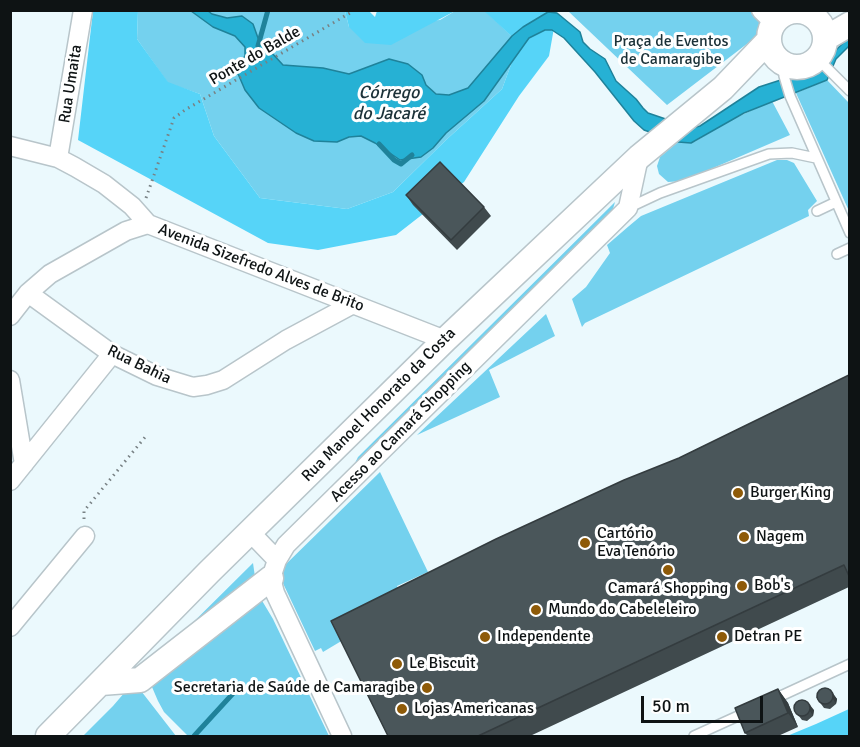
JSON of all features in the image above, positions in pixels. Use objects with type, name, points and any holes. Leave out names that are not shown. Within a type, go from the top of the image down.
[{"type":"street","name":"Rua Umaita","points":[[58,158],[83,10]]},
{"type":"street","name":"Rua Manoel Honorato da Costa","points":[[48,736],[445,340],[648,150],[775,45],[788,12],[824,32]]},
{"type":"street","points":[[775,45],[792,67],[801,67],[824,32]]},
{"type":"street","name":"Avenida Sizefredo Alves de Brito","points":[[10,146],[58,158],[104,184],[132,206],[144,220],[445,340]]},
{"type":"street","points":[[628,208],[648,150]]},
{"type":"street","name":"Acesso ao Camará Shopping","points":[[274,569],[286,545],[628,208]]},
{"type":"street","points":[[10,316],[28,293],[50,274],[144,220]]},
{"type":"street","name":"Rua Bahia","points":[[28,293],[112,354],[178,384],[193,387],[223,380],[286,340],[353,304]]},
{"type":"street","points":[[10,481],[112,354]]},
{"type":"street","points":[[10,380],[24,464]]},
{"type":"street","points":[[250,532],[274,569],[275,593],[342,736]]},
{"type":"street","points":[[10,627],[85,536]]},
{"type":"street","points":[[101,683],[140,680],[274,569]]},
{"type":"lane","points":[[824,32],[834,77],[849,91]]},
{"type":"lane","points":[[775,45],[790,96],[849,233]]},
{"type":"lane","points":[[628,208],[660,193],[769,154],[792,153],[816,158]]},
{"type":"lane","points":[[817,211],[836,202]]},
{"type":"lane","points":[[837,254],[849,248]]},
{"type":"lane","points":[[766,703],[849,664]]},
{"type":"lane","points":[[694,736],[756,707]]},
{"type":"path","name":"Ponte do Balde","points":[[144,220],[174,118],[356,10]]},
{"type":"path","points":[[85,536],[84,511],[146,436]]},
{"type":"green space","points":[[484,10],[519,43],[502,89],[393,192],[347,209],[260,198],[214,136],[200,94],[168,83],[137,39],[138,11],[345,11],[349,27],[440,20],[455,11]]},
{"type":"green space","name":"Praça de Eventos de Camaragibe","points":[[758,10],[767,19],[756,37],[667,105],[568,11]]},
{"type":"green space","points":[[827,80],[849,103],[849,211],[796,93]]},
{"type":"green space","points":[[772,101],[790,135],[683,181],[668,182],[659,174],[657,166],[660,157],[678,142],[696,141],[729,121]]},
{"type":"green space","points":[[777,160],[794,163],[817,201],[808,210],[809,216],[585,323],[582,327],[572,299],[586,287],[610,253],[607,245],[629,226],[641,216]]},
{"type":"green space","points":[[615,202],[613,209],[362,461],[355,463],[358,457]]},
{"type":"green space","points":[[546,314],[555,336],[489,370],[500,397],[417,435]]},
{"type":"green space","points":[[380,472],[428,572],[397,586],[405,603],[323,652],[321,648],[315,651],[281,579],[282,568]]},
{"type":"green space","points":[[253,563],[261,599],[273,619],[329,736],[188,736],[164,712],[158,701],[146,673],[148,667]]},
{"type":"green space","points":[[131,685],[138,687],[176,736],[83,736],[113,706]]},
{"type":"shaded area","points":[[93,11],[138,11],[137,39],[168,82],[200,94],[214,136],[260,198],[347,209],[393,192],[502,89],[519,43],[484,11],[557,11],[549,56],[519,96],[464,182],[396,235],[318,250],[268,243],[78,140]]},
{"type":"shaded area","points":[[345,11],[369,11],[375,17],[377,11],[455,11],[391,45],[365,43],[349,27]]},
{"type":"shaded area","points":[[849,709],[849,736],[787,736],[816,724]]},
{"type":"water","name":"Córrego do Jacaré","points":[[191,11],[208,11],[227,18],[242,16],[253,24],[258,38],[283,65],[323,68],[349,74],[389,59],[408,64],[422,75],[426,85],[436,94],[449,95],[468,88],[512,36],[523,27],[548,12],[557,13],[580,32],[583,42],[590,49],[605,59],[616,81],[648,113],[692,128],[700,126],[759,87],[818,68],[849,37],[849,46],[836,59],[827,80],[744,113],[691,143],[678,142],[644,130],[564,38],[552,30],[545,30],[529,38],[484,101],[446,133],[433,148],[421,157],[400,160],[361,136],[349,137],[337,142],[314,141],[296,133],[259,108],[245,90],[236,69],[245,56],[245,47],[235,36],[213,27]]},
{"type":"building","points":[[440,162],[484,207],[451,240],[406,195]]},
{"type":"building","name":"Camará Shopping","points":[[849,375],[849,576],[844,565],[478,736],[388,736],[331,621],[496,539],[624,480],[679,458]]},
{"type":"building","points":[[825,688],[831,690],[833,696],[831,702],[825,704],[819,702],[817,696],[819,690]]},
{"type":"building","points":[[778,689],[788,713],[745,733],[735,708]]},
{"type":"building","points":[[802,700],[808,702],[810,708],[808,714],[802,716],[796,714],[794,708],[796,702]]},
{"type":"waterway","name":"Córrego do Jacaré","points":[[258,46],[268,10]]},
{"type":"waterway","name":"Córrego do Jacaré","points":[[379,144],[401,164],[412,155]]},
{"type":"waterway","points":[[194,736],[238,688]]},
{"type":"place","name":"Burger King","points":[[738,493]]},
{"type":"place","name":"Nagem","points":[[744,537]]},
{"type":"place","name":"Cartório Eva Tenório","points":[[585,543]]},
{"type":"place","name":"Camará Shopping","points":[[668,570]]},
{"type":"place","name":"Bob's","points":[[742,586]]},
{"type":"place","name":"Mundo do Cabeleleiro","points":[[536,610]]},
{"type":"place","name":"Independente","points":[[485,637]]},
{"type":"place","name":"Detran PE","points":[[722,637]]},
{"type":"place","name":"Le Biscuit","points":[[397,664]]},
{"type":"place","name":"Secretaria de Saúde de Camaragibe","points":[[427,688]]},
{"type":"place","name":"Lojas Americanas","points":[[402,709]]}]
